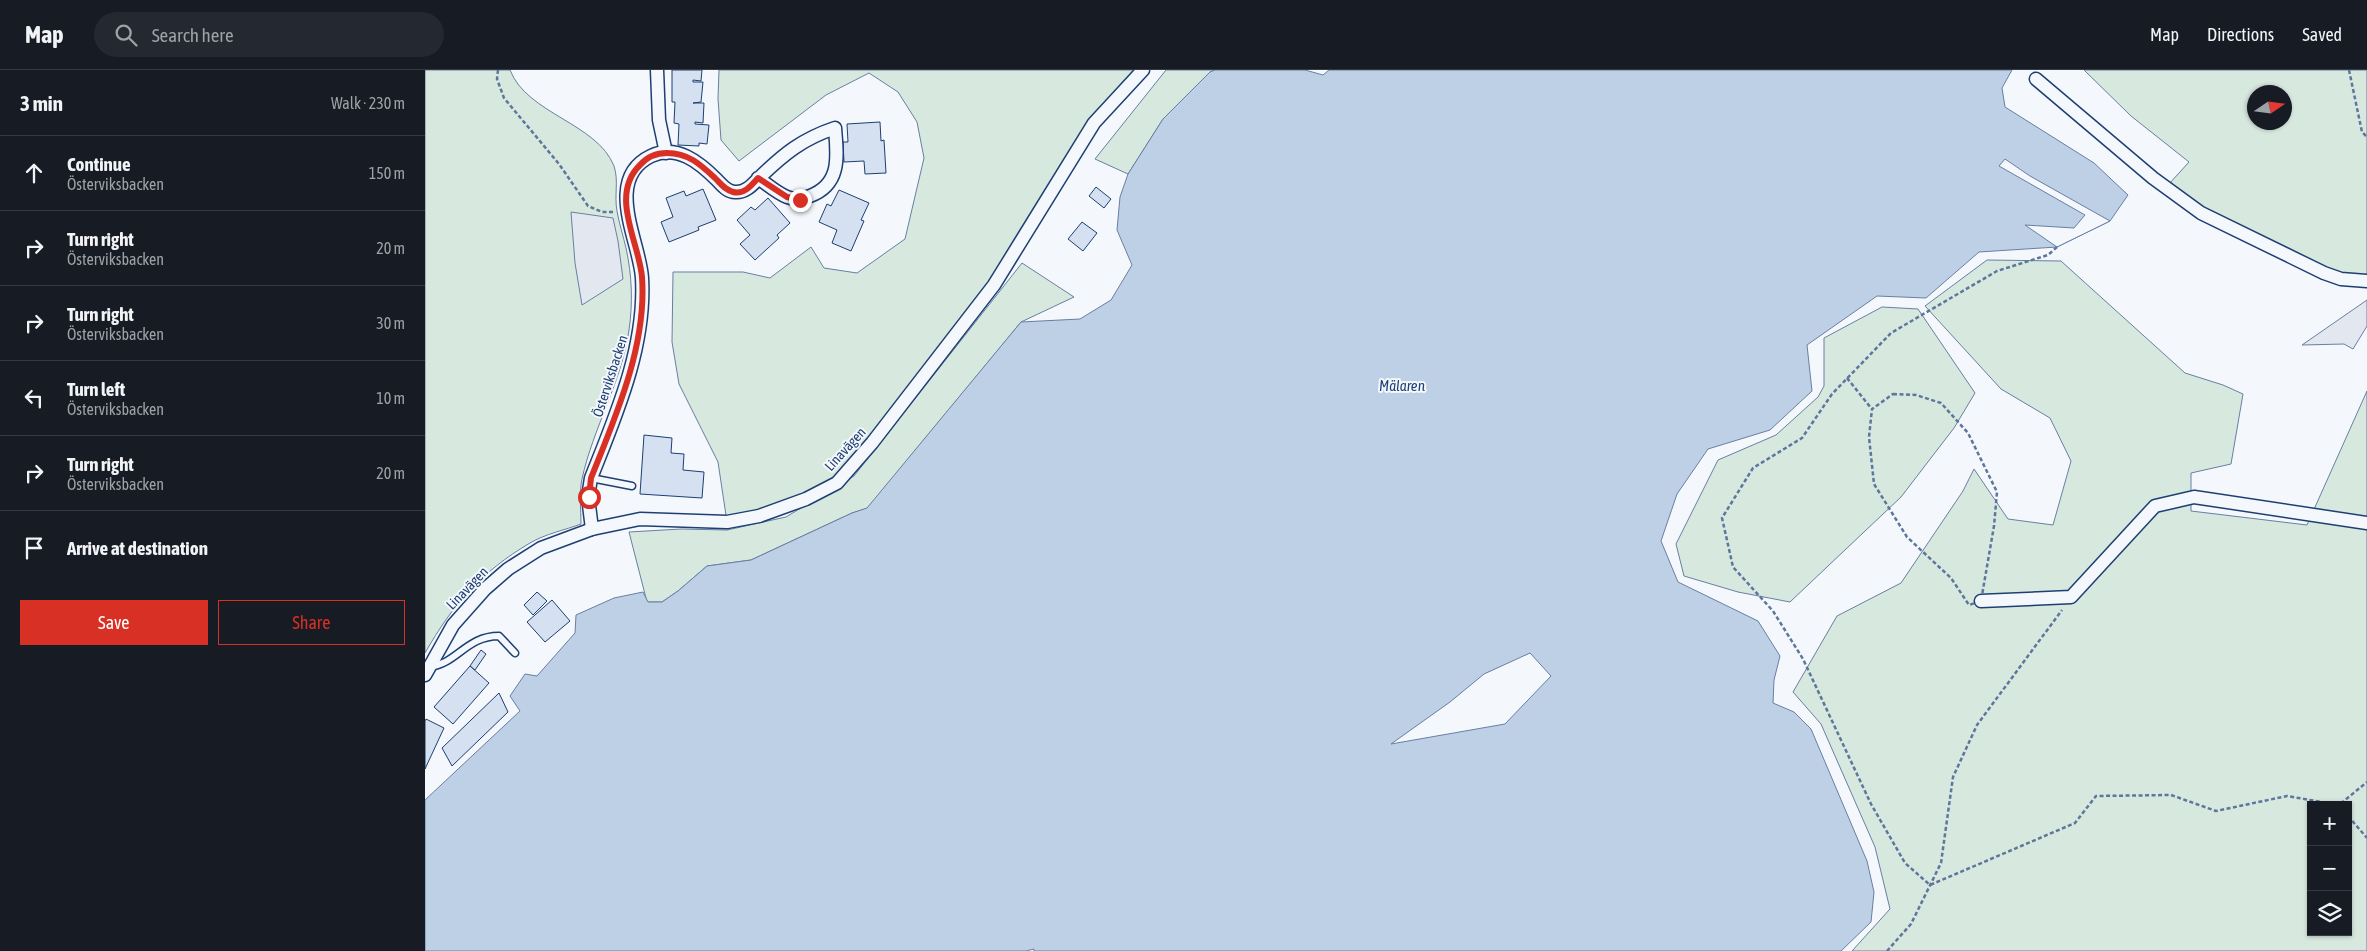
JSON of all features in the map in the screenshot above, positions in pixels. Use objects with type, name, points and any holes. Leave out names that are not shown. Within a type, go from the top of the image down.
[{"type":"street","points":[[657,70],[659,120],[665,153],[689,156],[725,188],[735,193],[747,190],[758,178],[795,146],[811,136],[835,128],[837,162],[834,178],[824,188],[800,200],[787,197],[758,178]]},
{"type":"street","name":"Linavägen","points":[[427,671],[453,624],[485,588],[508,569],[541,548],[592,529],[640,519],[727,522],[759,516],[806,498],[837,483],[872,443],[994,285],[1094,123],[1143,70]]},
{"type":"street","points":[[2036,80],[2153,178],[2201,213],[2324,273],[2341,279],[2367,281]]},
{"type":"street","name":"Österviksbacken","points":[[592,529],[589,497],[591,478],[631,370],[640,334],[643,302],[642,274],[627,210],[628,186],[640,164],[649,157],[665,153]]},
{"type":"street","points":[[1981,600],[2071,597],[2155,506],[2194,498],[2367,523]]},
{"type":"lane","points":[[591,478],[633,486]]},
{"type":"lane","points":[[427,671],[447,662],[463,647],[488,636],[499,636],[515,654]]},
{"type":"path","points":[[498,70],[497,79],[504,98],[559,164],[588,206],[602,212],[617,212]]},
{"type":"path","points":[[2349,70],[2362,132],[2367,137]]},
{"type":"path","points":[[616,204],[619,218]]},
{"type":"path","points":[[1930,884],[1905,863],[1871,804],[1803,658],[1773,611],[1733,567],[1722,518],[1753,468],[1803,438],[1832,394],[1891,333],[1997,271],[2048,255],[2057,247]]},
{"type":"path","points":[[1847,378],[1871,409],[1869,437],[1874,484],[1907,537],[1951,578],[1969,604],[1981,600],[1994,526],[1997,492],[1968,433],[1941,403],[1916,394],[1893,394],[1871,409]]},
{"type":"path","points":[[1887,951],[1911,924],[1941,863],[1953,777],[1977,724],[2050,629],[2071,597]]},
{"type":"path","points":[[2344,801],[2367,782]]},
{"type":"path","points":[[1930,884],[2075,823],[2096,796],[2171,796],[2216,811],[2287,796],[2316,801]]},
{"type":"path","points":[[2352,821],[2367,838]]},
{"type":"shaded area","points":[[425,70],[510,70],[519,85],[531,98],[578,128],[605,151],[614,166],[616,205],[628,258],[631,299],[629,330],[620,368],[593,441],[582,479],[580,495],[581,524],[536,540],[497,566],[470,590],[458,604],[446,619],[425,653]]},
{"type":"shaded area","points":[[719,70],[1143,70],[1094,123],[994,285],[837,483],[727,522],[718,462],[679,384],[672,342],[673,272],[743,272],[770,278],[811,247],[824,268],[857,273],[905,239],[924,158],[917,122],[898,92],[869,73],[826,95],[739,161],[721,140],[718,99]]},
{"type":"shaded area","points":[[1166,70],[1215,70],[1210,72],[1163,119],[1128,174],[1095,159]]},
{"type":"shaded area","points":[[2084,70],[2367,70],[2367,281],[2341,279],[2202,208],[2169,184],[2189,162],[2131,116]]},
{"type":"shaded area","points":[[571,212],[613,218],[623,279],[582,305],[575,263]]},
{"type":"shaded area","points":[[1987,260],[2061,261],[2185,373],[2223,385],[2243,394],[2231,464],[2191,473],[2191,511],[2307,525],[2367,391],[2367,951],[1852,951],[1890,909],[1875,847],[1821,724],[1793,692],[1837,616],[1901,583],[1963,491],[1974,469],[2008,519],[2053,525],[2071,461],[2050,418],[2001,389],[1925,306]]},
{"type":"shaded area","points":[[1022,263],[1074,297],[1021,322],[868,508],[852,513],[751,560],[707,566],[662,602],[647,602],[629,532],[681,529],[727,530],[786,517],[854,476]]},
{"type":"shaded area","points":[[2367,300],[2367,326],[2353,349],[2344,344],[2302,345]]},
{"type":"shaded area","points":[[1882,307],[1918,309],[1975,393],[1954,428],[1901,497],[1790,602],[1738,592],[1684,576],[1676,544],[1718,460],[1776,435],[1818,397],[1824,386],[1824,338]]},
{"type":"water","name":"Mälaren","points":[[1215,70],[1305,70],[1323,75],[1329,70],[2012,70],[2002,88],[2005,107],[2094,163],[2128,195],[2110,221],[2057,247],[1979,252],[1926,298],[1877,296],[1807,345],[1812,391],[1770,430],[1708,449],[1677,494],[1661,541],[1678,582],[1758,621],[1780,656],[1774,680],[1773,703],[1794,712],[1811,729],[1867,861],[1874,892],[1871,922],[1841,951],[1034,951],[1034,949],[1026,951],[425,951],[425,800],[520,711],[510,696],[525,674],[537,676],[575,633],[576,615],[614,598],[643,592],[648,602],[662,602],[707,566],[751,560],[852,513],[867,508],[1021,322],[1080,319],[1111,300],[1132,265],[1117,230],[1120,197],[1128,174],[1163,119],[1210,72]],"holes":[[[1530,653],[1551,676],[1505,724],[1391,744],[1450,702],[1484,674]]]},
{"type":"pier","points":[[2005,159],[2030,176],[2110,221],[2057,247],[2025,225],[2074,228],[2085,215],[1999,166]]},
{"type":"building","points":[[672,70],[702,70],[701,81],[693,80],[693,82],[703,82],[701,102],[693,103],[704,103],[703,123],[695,122],[695,124],[709,125],[707,144],[699,143],[699,146],[678,145],[679,124],[674,123],[675,102],[672,102]]},
{"type":"building","points":[[880,122],[881,141],[884,140],[886,173],[865,174],[864,161],[844,162],[843,142],[848,142],[847,124]]},
{"type":"building","points":[[1096,187],[1111,199],[1104,208],[1089,196]]},
{"type":"building","points":[[703,189],[716,220],[698,227],[699,230],[669,242],[661,222],[673,217],[666,198],[684,191],[686,196]]},
{"type":"building","points":[[839,190],[869,203],[861,220],[864,221],[851,251],[832,243],[837,230],[819,222],[827,204],[831,206]]},
{"type":"building","points":[[768,198],[790,223],[777,235],[779,238],[755,260],[740,244],[750,235],[737,220],[751,207],[755,210]]},
{"type":"building","points":[[1082,222],[1097,233],[1083,251],[1068,239]]},
{"type":"building","points":[[644,435],[672,438],[671,453],[684,454],[683,470],[704,472],[702,498],[640,494]]},
{"type":"building","points":[[537,592],[547,601],[533,615],[524,605]]},
{"type":"building","points":[[552,600],[570,621],[545,642],[527,622]]},
{"type":"building","points":[[481,650],[486,654],[475,670],[470,666]]},
{"type":"building","points":[[470,666],[489,683],[453,724],[434,707]]},
{"type":"building","points":[[499,693],[508,712],[452,766],[442,748]]},
{"type":"building","points":[[426,719],[444,728],[425,769],[425,721]]},
{"type":"route","points":[[589,497],[591,478],[631,370],[640,334],[643,302],[642,274],[626,198],[633,173],[649,157],[661,153],[676,153],[689,156],[725,188],[735,193],[747,190],[758,178],[787,197],[800,200]]}]
